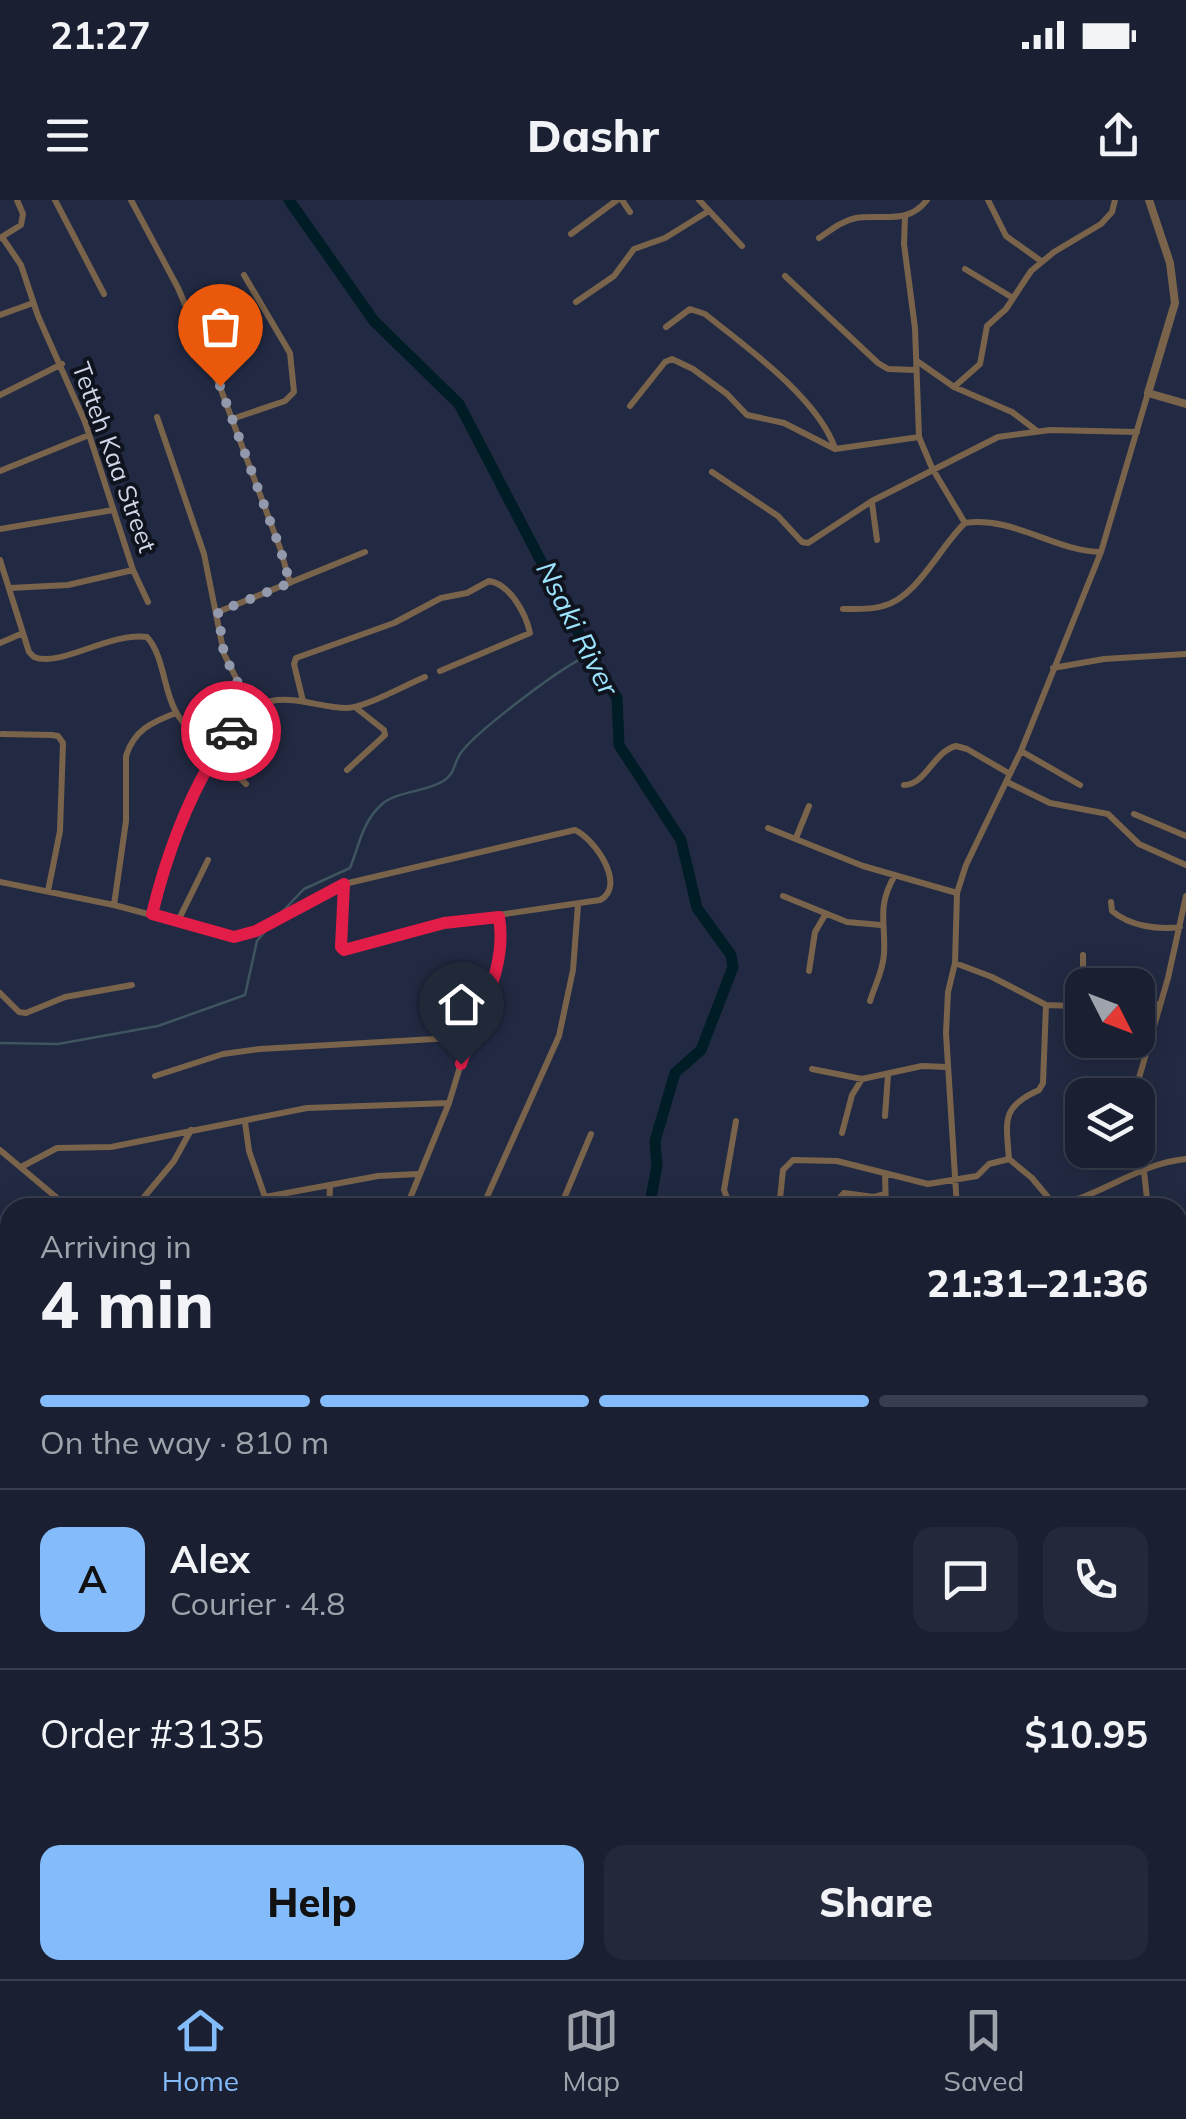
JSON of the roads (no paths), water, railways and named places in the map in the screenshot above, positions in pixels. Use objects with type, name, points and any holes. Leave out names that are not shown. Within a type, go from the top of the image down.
[{"type":"street","points":[[1,237],[21,225],[23,214],[17,200]]},
{"type":"street","points":[[55,200],[104,294]]},
{"type":"street","points":[[131,200],[178,288],[232,419],[290,583]]},
{"type":"street","points":[[572,234],[620,200],[630,212]]},
{"type":"street","points":[[700,200],[742,246]]},
{"type":"street","points":[[819,238],[852,219],[905,217],[926,200]]},
{"type":"street","points":[[988,200],[1006,236],[1042,261]]},
{"type":"street","points":[[954,386],[980,364],[987,326],[1006,309],[1042,261],[1101,224],[1116,200]]},
{"type":"street","points":[[956,1198],[947,1067],[948,992],[955,963],[957,893],[966,865],[1021,752],[1101,552],[1175,303],[1170,262],[1149,200]]},
{"type":"street","points":[[576,302],[614,276],[634,249],[666,238],[707,212]]},
{"type":"street","points":[[905,217],[919,437],[932,468],[965,523]]},
{"type":"street","name":"Tetteh Kaa Street","points":[[1,237],[17,258],[62,364],[148,602]]},
{"type":"street","points":[[966,270],[1012,298]]},
{"type":"street","points":[[232,419],[285,401],[294,392],[290,353],[244,275]]},
{"type":"street","points":[[785,276],[878,363],[888,369],[915,370]]},
{"type":"street","points":[[1175,303],[1186,300]]},
{"type":"street","points":[[0,315],[33,303]]},
{"type":"street","points":[[666,327],[690,309],[705,314],[787,380],[828,432],[835,449]]},
{"type":"street","points":[[630,406],[672,359],[692,368],[727,394],[747,415],[784,423],[835,449],[919,437]]},
{"type":"street","points":[[916,360],[954,386],[1012,412],[1037,431]]},
{"type":"street","points":[[0,395],[62,364]]},
{"type":"street","points":[[1148,393],[1186,404]]},
{"type":"street","points":[[158,417],[204,554],[224,654],[250,708]]},
{"type":"street","points":[[712,472],[778,516],[802,542],[808,543],[932,468],[998,437],[1037,431],[1138,432]]},
{"type":"street","points":[[0,470],[89,436]]},
{"type":"street","points":[[872,502],[877,540]]},
{"type":"street","points":[[0,530],[113,510]]},
{"type":"street","points":[[843,609],[891,602],[924,574],[950,536],[965,523],[999,524],[1076,550],[1101,552]]},
{"type":"street","points":[[218,612],[366,552]]},
{"type":"street","points":[[0,560],[29,652],[40,661],[112,638],[147,637],[154,644],[183,724],[246,784]]},
{"type":"street","points":[[10,588],[68,585],[134,570]]},
{"type":"street","points":[[303,701],[296,658],[394,623],[440,598],[468,593],[489,581],[502,585],[530,633],[440,670]]},
{"type":"street","points":[[0,642],[23,633]]},
{"type":"street","points":[[1052,668],[1104,659],[1186,654]]},
{"type":"street","points":[[152,914],[194,788],[250,708],[270,701],[356,706],[425,677]]},
{"type":"street","points":[[347,770],[385,735],[356,706]]},
{"type":"street","points":[[114,905],[123,846],[126,756],[130,742],[149,724],[176,712]]},
{"type":"street","points":[[2,734],[52,735],[63,743],[60,830],[48,891]]},
{"type":"street","points":[[904,785],[918,782],[937,756],[956,746],[968,748],[1050,803],[1108,814],[1139,844],[1186,865]]},
{"type":"street","points":[[1021,752],[1080,785]]},
{"type":"street","points":[[796,838],[809,806]]},
{"type":"street","points":[[1134,814],[1186,836]]},
{"type":"street","points":[[768,828],[895,875],[957,893]]},
{"type":"street","points":[[0,882],[114,905],[234,937],[268,924],[344,884],[576,830],[590,842],[611,882],[610,894],[604,899],[444,923],[344,950],[344,884]]},
{"type":"street","points":[[177,922],[208,860]]},
{"type":"street","points":[[870,1000],[882,968],[884,946],[880,925],[895,875]]},
{"type":"street","points":[[782,896],[862,926],[880,925]]},
{"type":"street","points":[[1147,1198],[1140,1078],[1186,896]]},
{"type":"street","points":[[1111,902],[1112,911],[1122,918],[1152,928],[1180,927]]},
{"type":"street","points":[[486,1198],[559,1036],[573,970],[578,905]]},
{"type":"street","points":[[809,971],[815,932],[826,914]]},
{"type":"street","points":[[410,1198],[494,983],[502,944],[499,917]]},
{"type":"street","points":[[1083,955],[1083,968]]},
{"type":"street","points":[[955,963],[980,971],[1046,1005],[1065,1006]]},
{"type":"street","points":[[0,993],[26,1014],[64,997],[132,985]]},
{"type":"street","points":[[1155,1004],[1160,1005]]},
{"type":"street","points":[[1046,1005],[1043,1082],[1039,1090],[1019,1098],[1006,1118],[1009,1159],[1049,1198]]},
{"type":"street","points":[[154,1076],[224,1054],[260,1049],[470,1037]]},
{"type":"street","points":[[812,1069],[862,1078],[922,1066],[947,1067]]},
{"type":"street","points":[[885,1116],[888,1075]]},
{"type":"street","points":[[842,1133],[852,1095],[862,1078]]},
{"type":"street","points":[[23,1166],[57,1148],[110,1147],[167,1138],[192,1129],[307,1108],[449,1103]]},
{"type":"street","points":[[728,1198],[724,1190],[736,1120]]},
{"type":"street","points":[[245,1122],[248,1151],[264,1198],[378,1176],[418,1174]]},
{"type":"street","points":[[143,1198],[174,1162],[192,1129]]},
{"type":"street","points":[[564,1198],[591,1134]]},
{"type":"street","points":[[0,1150],[58,1198]]},
{"type":"street","points":[[780,1198],[783,1170],[793,1160],[825,1159],[928,1184],[977,1176],[989,1164],[1009,1159]]},
{"type":"street","points":[[1083,1198],[1124,1176],[1186,1159]]},
{"type":"street","points":[[885,1174],[885,1198]]},
{"type":"street","points":[[329,1198],[330,1187]]},
{"type":"street","points":[[840,1198],[844,1194],[885,1194]]},
{"type":"waterway","name":"Nsaki River","points":[[289,200],[374,321],[459,404],[590,655],[617,698],[619,745],[681,840],[697,908],[731,955],[733,967],[701,1050],[675,1073],[655,1141],[657,1166],[651,1198]]},
{"type":"waterway","points":[[279,915],[304,889],[350,868],[365,827],[380,806],[394,797],[445,780],[460,754],[501,715],[590,655]]},
{"type":"waterway","points":[[0,1043],[58,1044],[158,1026],[245,995],[257,941],[267,929]]}]
